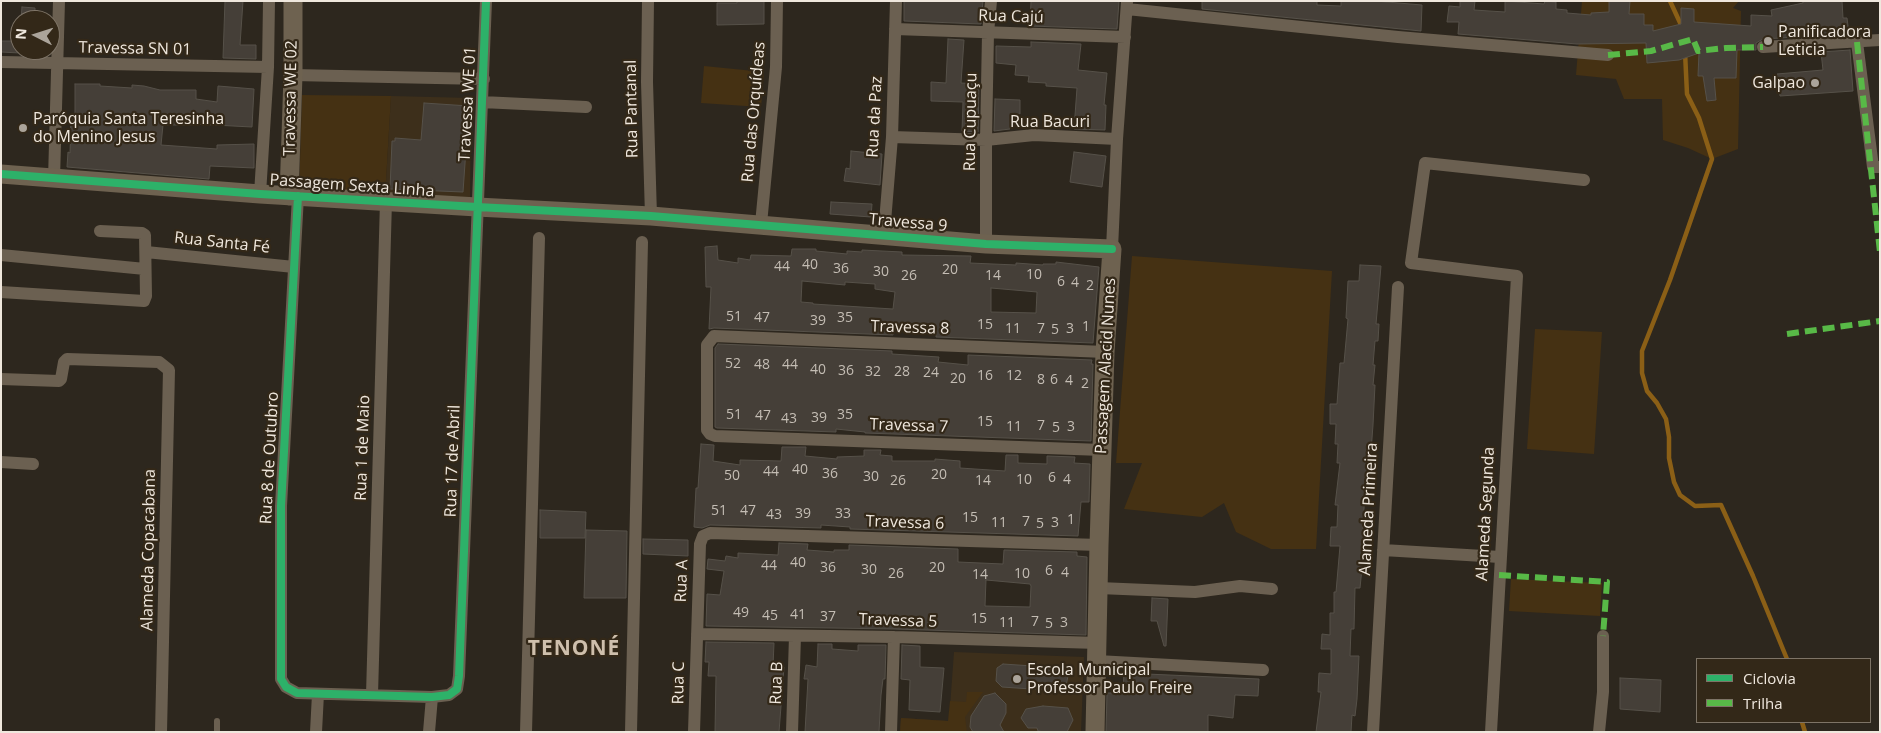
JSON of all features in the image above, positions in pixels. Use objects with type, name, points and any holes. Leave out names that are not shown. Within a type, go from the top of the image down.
[{"type":"street","points":[[54,179],[59,1]]},
{"type":"street","name":"Travessa WE 02","points":[[260,194],[268,67],[269,1]]},
{"type":"street","name":"Travessa WE 02","points":[[293,1],[293,196]]},
{"type":"street","name":"Travessa WE 01","points":[[477,207],[486,1]]},
{"type":"street","name":"Rua Pantanal","points":[[648,1],[647,82],[651,216]]},
{"type":"street","name":"Rua das Orquídeas","points":[[762,224],[776,67],[777,1]]},
{"type":"street","name":"Rua da Paz","points":[[884,234],[892,137],[896,1]]},
{"type":"street","name":"Rua Cupuaçu","points":[[986,244],[988,33],[991,1]]},
{"type":"street","points":[[1127,5],[1398,37],[1608,55]]},
{"type":"street","name":"Passagem Alacid Nunes","points":[[1095,732],[1105,352],[1127,5]]},
{"type":"street","name":"Rua Cajú","points":[[895,29],[1126,37]]},
{"type":"street","points":[[1763,47],[1880,40]]},
{"type":"street","points":[[1857,42],[1876,167]]},
{"type":"street","name":"Travessa SN 01","points":[[1,62],[268,67]]},
{"type":"street","points":[[293,75],[484,79]]},
{"type":"street","points":[[482,102],[586,107]]},
{"type":"street","name":"Rua Bacuri","points":[[892,137],[986,140],[1034,135],[1118,139]]},
{"type":"street","name":"Alameda Segunda","points":[[1491,732],[1517,276],[1411,263],[1425,163],[1584,180]]},
{"type":"street","name":"Passagem Sexta Linha","points":[[1,174],[260,194],[701,220]]},
{"type":"street","name":"Rua 8 de Outubro","points":[[293,196],[294,267],[281,506],[281,679],[286,687],[297,693],[432,697]]},
{"type":"street","name":"Rua 1 de Maio","points":[[372,695],[386,202]]},
{"type":"street","name":"Rua 17 de Abril","points":[[432,697],[449,695],[457,689],[459,676],[477,207]]},
{"type":"street","name":"Travessa 9","points":[[701,220],[986,244],[1112,249]]},
{"type":"street","points":[[1,292],[144,301],[146,296],[146,239],[142,234],[100,231]]},
{"type":"street","points":[[526,732],[539,238]]},
{"type":"street","points":[[630,732],[642,242]]},
{"type":"street","name":"Rua Santa Fé","points":[[146,252],[294,267]]},
{"type":"street","points":[[1,255],[145,269]]},
{"type":"street","name":"Alameda Primeira","points":[[1373,732],[1398,288]]},
{"type":"street","name":"Travessa 8","points":[[715,436],[707,430],[707,345],[714,336],[1105,352]]},
{"type":"street","name":"Alameda Copacabana","points":[[1,379],[59,381],[64,362],[67,359],[159,362],[169,370],[161,732]]},
{"type":"street","name":"Travessa 7","points":[[715,436],[1102,450]]},
{"type":"street","points":[[1,462],[33,464]]},
{"type":"street","name":"Travessa 6","points":[[710,533],[1099,545]]},
{"type":"street","name":"Rua A","points":[[697,634],[700,544],[703,536],[710,533]]},
{"type":"street","points":[[1383,550],[1500,557]]},
{"type":"street","points":[[1099,588],[1196,592],[1240,586],[1272,589]]},
{"type":"street","name":"Travessa 5","points":[[697,634],[894,637],[1098,652],[1263,670]]},
{"type":"street","name":"Rua C","points":[[694,732],[697,634]]},
{"type":"street","name":"Rua B","points":[[792,732],[795,636]]},
{"type":"street","points":[[1599,732],[1603,692],[1603,636]]},
{"type":"street","points":[[892,732],[894,637]]},
{"type":"street","points":[[316,732],[318,694]]},
{"type":"street","points":[[429,732],[432,697]]},
{"type":"lane","points":[[217,721],[217,732]]},
{"type":"shaded area","points":[[1582,1],[1739,1],[1733,8],[1741,11],[1738,149],[1712,159],[1688,148],[1663,140],[1662,99],[1624,99],[1616,79],[1576,75]]},
{"type":"shaded area","points":[[704,66],[764,72],[761,107],[701,103]]},
{"type":"shaded area","points":[[302,95],[391,96],[385,198],[299,195]]},
{"type":"shaded area","points":[[391,96],[471,98],[470,204],[385,198]]},
{"type":"shaded area","points":[[1132,256],[1332,271],[1316,549],[1271,549],[1236,532],[1224,503],[1202,517],[1124,509],[1142,463],[1116,463]]},
{"type":"shaded area","points":[[1535,329],[1602,332],[1594,454],[1527,449]]},
{"type":"shaded area","points":[[1511,579],[1602,583],[1600,616],[1509,611]]},
{"type":"shaded area","name":"Escola Municipal Professor Paulo Freire","points":[[954,652],[1084,657],[1081,732],[900,732],[901,718],[949,721]]},
{"type":"shaded area","points":[[967,692],[983,692],[965,717],[967,732],[900,732],[901,718],[948,721],[950,701],[966,702]]},
{"type":"building","points":[[225,1],[243,1],[240,45],[256,45],[256,59],[223,58]]},
{"type":"building","points":[[737,1],[764,1],[764,24],[717,25],[717,3],[737,3]]},
{"type":"building","points":[[904,1],[983,1],[981,24],[904,21]]},
{"type":"building","points":[[1031,1],[1119,1],[1117,29],[1030,26]]},
{"type":"building","points":[[1202,1],[1317,1],[1317,5],[1341,6],[1341,1],[1375,1],[1422,5],[1421,31],[1202,9]]},
{"type":"building","points":[[1460,1],[1475,1],[1474,10],[1505,12],[1505,1],[1544,4],[1545,1],[1556,2],[1556,9],[1567,10],[1567,13],[1591,15],[1591,13],[1609,12],[1609,1],[1630,1],[1629,14],[1644,14],[1644,25],[1653,25],[1653,31],[1681,24],[1681,8],[1694,9],[1694,22],[1751,26],[1751,15],[1772,16],[1771,10],[1803,3],[1803,1],[1842,1],[1843,18],[1847,18],[1849,34],[1763,39],[1756,43],[1756,50],[1737,50],[1736,78],[1714,78],[1716,100],[1707,101],[1703,76],[1698,76],[1699,53],[1679,60],[1647,63],[1646,43],[1577,44],[1458,34],[1459,22],[1447,22],[1449,6],[1460,7]]},
{"type":"building","points":[[22,7],[35,8],[35,10],[22,10]]},
{"type":"building","points":[[948,39],[964,40],[961,83],[979,84],[978,132],[962,131],[963,102],[931,101],[931,82],[946,83]]},
{"type":"building","points":[[1,41],[10,41],[10,52],[1,52]]},
{"type":"building","points":[[1031,42],[1081,44],[1078,70],[1107,73],[1104,105],[1106,105],[1105,130],[1074,129],[1077,88],[1046,86],[1046,83],[1028,82],[1029,76],[1015,75],[1016,65],[996,63],[996,46],[1031,47]]},
{"type":"building","name":"Galpao","points":[[1850,50],[1853,91],[1780,96],[1777,74],[1823,70],[1821,52]]},
{"type":"building","points":[[75,84],[100,84],[100,86],[132,88],[132,85],[160,90],[196,90],[196,99],[217,102],[218,86],[254,89],[252,127],[195,124],[163,125],[161,145],[217,149],[217,145],[254,144],[254,168],[210,166],[209,179],[67,167],[68,152],[70,153],[71,119],[75,119]]},
{"type":"building","points":[[995,99],[1020,100],[1020,114],[1011,113],[1010,129],[994,131]]},
{"type":"building","points":[[424,103],[469,106],[463,192],[390,189],[392,141],[395,141],[395,138],[421,140]]},
{"type":"building","points":[[851,151],[882,154],[880,185],[844,181],[846,168],[850,169]]},
{"type":"building","points":[[1074,152],[1106,156],[1102,187],[1070,182]]},
{"type":"building","points":[[831,202],[872,204],[871,217],[830,214]]},
{"type":"building","points":[[717,246],[718,260],[738,263],[738,258],[750,260],[751,255],[791,256],[792,249],[816,249],[816,251],[847,254],[847,251],[862,252],[862,250],[902,252],[902,255],[971,256],[970,263],[1043,265],[1056,264],[1056,262],[1099,267],[1093,343],[936,337],[936,328],[893,325],[893,335],[709,329],[711,287],[706,287],[705,247]],"holes":[[[802,281],[845,285],[845,282],[875,284],[875,289],[895,292],[893,309],[801,302]],[[991,288],[1037,292],[1036,313],[991,312]]]},
{"type":"building","points":[[1360,265],[1381,266],[1376,324],[1379,324],[1378,341],[1375,341],[1373,365],[1375,365],[1373,385],[1375,385],[1373,425],[1370,465],[1368,465],[1365,488],[1363,529],[1367,529],[1366,548],[1364,548],[1360,588],[1355,588],[1354,629],[1351,629],[1350,656],[1359,656],[1357,699],[1355,716],[1352,715],[1351,732],[1316,732],[1321,692],[1318,692],[1319,673],[1331,674],[1331,649],[1321,649],[1322,634],[1330,635],[1330,613],[1334,613],[1334,592],[1336,592],[1340,546],[1330,546],[1331,527],[1337,527],[1338,505],[1335,505],[1340,463],[1337,463],[1338,444],[1335,444],[1336,424],[1330,424],[1330,404],[1337,404],[1340,363],[1344,363],[1348,319],[1346,318],[1348,281],[1359,281]]},
{"type":"building","points":[[718,344],[892,351],[892,354],[939,357],[938,362],[968,365],[968,355],[1092,360],[1091,441],[865,433],[836,429],[836,432],[717,428],[715,427],[715,348]]},
{"type":"building","points":[[701,444],[714,445],[713,461],[740,465],[740,460],[781,461],[782,447],[806,447],[805,456],[837,459],[837,457],[864,456],[864,450],[881,450],[880,455],[892,456],[892,461],[935,461],[935,459],[960,461],[960,468],[1005,471],[1006,455],[1018,455],[1018,463],[1047,464],[1047,456],[1075,457],[1074,463],[1090,464],[1089,502],[1081,502],[1078,536],[850,529],[850,527],[821,525],[821,528],[710,525],[702,528],[694,527]]},
{"type":"building","points":[[540,510],[586,512],[585,538],[540,538]]},
{"type":"building","points":[[586,530],[627,531],[626,598],[584,598]]},
{"type":"building","points":[[643,539],[688,540],[688,556],[643,554]]},
{"type":"building","points":[[779,543],[808,544],[807,550],[834,552],[834,550],[849,550],[849,545],[958,549],[958,562],[1003,564],[1004,550],[1077,552],[1077,556],[1087,557],[1086,635],[706,626],[707,594],[720,595],[724,571],[707,569],[708,559],[725,561],[726,556],[738,558],[738,553],[778,555]],"holes":[[[986,580],[1030,584],[1030,607],[985,606]]]},
{"type":"building","points":[[1152,598],[1168,599],[1166,646],[1164,646],[1157,621],[1151,621]]},
{"type":"building","points":[[706,642],[774,643],[773,666],[784,667],[779,732],[715,732],[716,676],[708,676],[709,662],[705,662]]},
{"type":"building","points":[[818,644],[832,644],[832,649],[858,651],[858,645],[886,645],[885,679],[883,679],[881,695],[879,732],[805,732],[808,679],[804,679],[806,665],[817,667]]},
{"type":"building","points":[[902,645],[920,646],[920,667],[944,668],[940,712],[909,710],[910,680],[901,679]]},
{"type":"building","points":[[1003,664],[1062,668],[1068,676],[1066,686],[1060,691],[1002,687],[996,681],[997,668]]},
{"type":"building","points":[[1124,673],[1259,679],[1258,696],[1235,695],[1233,718],[1208,715],[1208,732],[1106,732],[1107,693],[1123,693]]},
{"type":"building","points":[[1620,678],[1661,680],[1660,712],[1620,709]]},
{"type":"building","points":[[995,693],[1006,704],[1006,713],[1000,725],[1004,732],[973,732],[970,727],[971,716],[984,696]]},
{"type":"building","points":[[1043,706],[1068,708],[1073,720],[1067,732],[1045,732],[1038,731],[1037,728],[1028,728],[1021,718],[1026,709]]},
{"type":"waterway","points":[[1670,1],[1682,27]]},
{"type":"waterway","points":[[1685,52],[1687,94],[1699,118],[1712,159],[1670,280],[1642,351],[1642,373],[1647,391],[1657,403],[1666,419],[1669,437],[1669,458],[1674,482],[1680,495],[1695,506],[1721,505],[1787,658]]},
{"type":"waterway","points":[[1802,723],[1805,732]]},
{"type":"marked path","points":[[1608,55],[1651,51],[1693,39],[1698,51],[1763,47]]},
{"type":"marked path","points":[[1857,42],[1880,252]]},
{"type":"marked path","points":[[1787,334],[1880,321]]},
{"type":"marked path","points":[[1499,575],[1607,582],[1603,636]]},
{"type":"cycle path","points":[[298,196],[281,506],[281,679],[286,687],[297,693],[432,697],[449,695],[457,689],[459,676],[486,1]]},
{"type":"cycle path","points":[[1,174],[260,194],[651,216],[986,244],[1112,249]]},
{"type":"place","name":"Panificadora Leticia","points":[[1768,41]]},
{"type":"place","name":"Galpao","points":[[1815,83]]},
{"type":"place","name":"Paróquia Santa Teresinha do Menino Jesus","points":[[23,128]]},
{"type":"place","name":"Escola Municipal Professor Paulo Freire","points":[[1017,679]]},
{"type":"district","name":"TENONÉ","points":[[574,649]]}]
